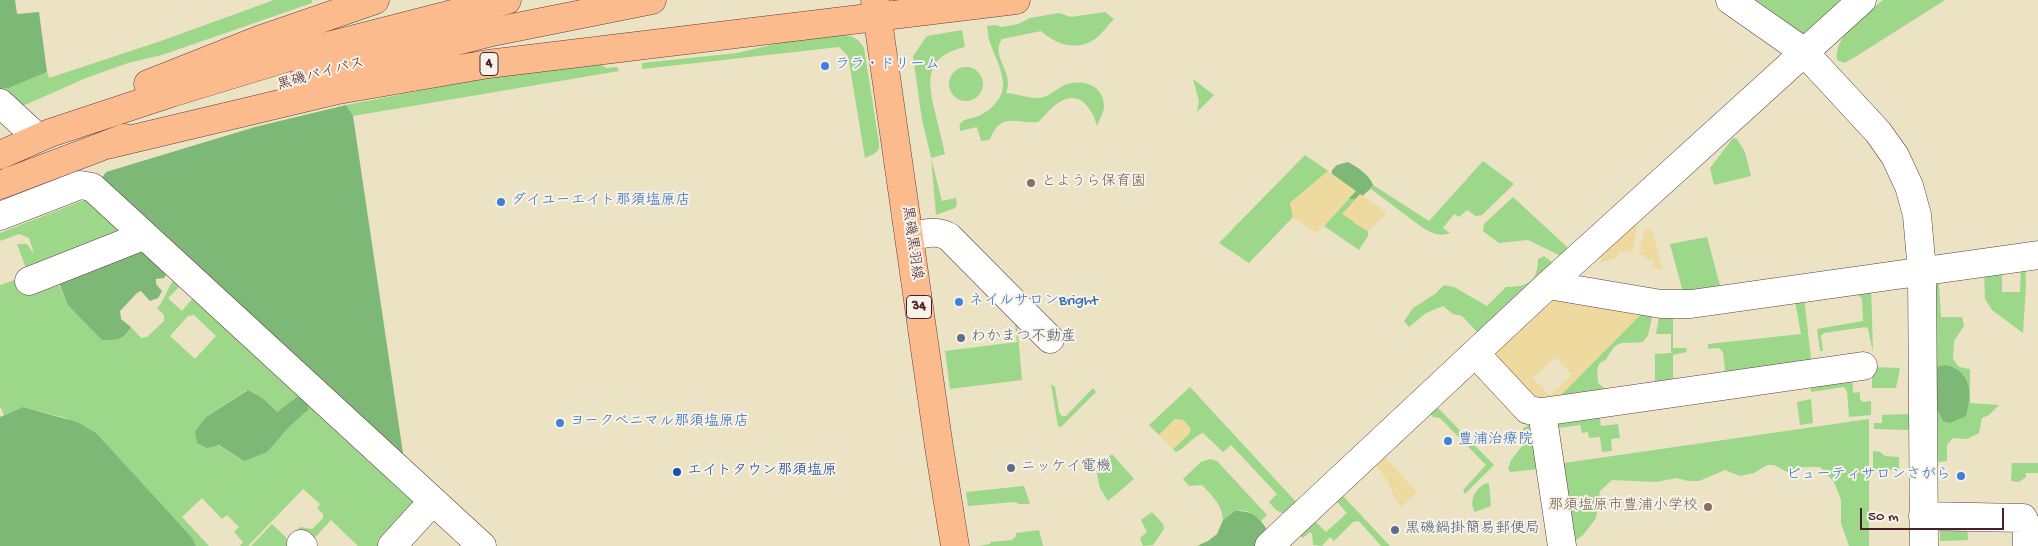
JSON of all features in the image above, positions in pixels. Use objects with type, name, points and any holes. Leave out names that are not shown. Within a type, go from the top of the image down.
[{"type":"main road","points":[[44,136],[125,93],[192,65],[375,0]]},
{"type":"main road","name":"黒磯バイパス","points":[[0,155],[44,136],[171,93],[312,50],[507,0]]},
{"type":"main road","name":"黒磯バイパス","points":[[0,185],[107,145],[264,91],[492,32],[652,0]]},
{"type":"main road","name":"4","points":[[107,145],[338,90],[488,64],[876,9],[1016,0]]},
{"type":"main road","name":"黒磯黒羽線","points":[[876,9],[939,447],[956,546]]},
{"type":"street","points":[[1730,0],[1804,51],[1878,132],[1895,156],[1909,186],[1917,215],[1922,271],[1924,546]]},
{"type":"street","points":[[1269,546],[1548,285],[1862,0]]},
{"type":"street","points":[[0,103],[44,136]]},
{"type":"street","points":[[0,216],[80,186],[92,187],[143,236],[482,546]]},
{"type":"street","points":[[910,236],[936,232],[943,233],[1050,339]]},
{"type":"street","points":[[29,281],[143,236]]},
{"type":"street","points":[[1548,285],[1661,304],[1691,304],[2038,255]]},
{"type":"street","points":[[1475,353],[1528,410],[1542,412],[1862,366]]},
{"type":"street","points":[[1542,412],[1562,546]]},
{"type":"street","points":[[392,546],[433,501]]},
{"type":"street","points":[[1923,516],[2022,518],[2027,526],[2027,546]]},
{"type":"green space","points":[[0,0],[15,0],[17,14],[39,12],[47,72],[9,88],[0,89]]},
{"type":"green space","points":[[274,0],[312,0],[312,3],[162,55],[128,63],[86,78],[18,108],[0,94],[0,89],[9,88],[47,72],[49,78],[161,41]]},
{"type":"green space","points":[[1746,0],[1845,0],[1810,34],[1793,37]]},
{"type":"green space","points":[[1883,0],[1945,0],[1855,57],[1844,63],[1837,60],[1837,51],[1852,26]]},
{"type":"green space","points":[[1105,12],[1114,19],[1098,37],[1088,43],[1074,46],[1066,45],[1053,40],[1041,31],[1002,39],[999,44],[999,55],[1008,83],[1006,94],[1040,98],[1068,84],[1081,83],[1093,86],[1101,95],[1104,108],[1097,126],[1088,107],[1078,99],[1072,98],[1065,99],[1055,105],[1038,122],[1004,122],[994,131],[990,140],[981,141],[977,127],[960,131],[963,121],[977,117],[992,107],[1002,91],[1002,77],[989,40],[987,26],[995,25],[1002,27],[1018,24],[1030,18],[1059,13],[1071,17]]},
{"type":"green space","points":[[962,30],[965,47],[942,56],[932,70],[930,79],[932,100],[945,154],[931,158],[922,120],[913,56],[927,36]]},
{"type":"green space","points":[[839,35],[854,37],[864,48],[879,143],[879,149],[874,154],[865,158],[848,56],[839,47],[642,69],[642,63],[737,53],[792,40]]},
{"type":"green space","points":[[598,62],[606,68],[617,67],[619,71],[353,116],[346,105],[506,74]]},
{"type":"green space","points":[[966,67],[978,72],[983,84],[978,96],[966,101],[954,96],[949,84],[954,72]]},
{"type":"green space","points":[[1193,79],[1214,95],[1197,112],[1199,101]]},
{"type":"green space","points":[[346,105],[353,116],[404,460],[99,182],[106,172],[255,127]]},
{"type":"green space","points":[[1733,138],[1737,139],[1745,152],[1751,176],[1714,185],[1710,168]]},
{"type":"green space","points":[[1305,155],[1328,171],[1290,203],[1293,217],[1249,263],[1219,243]]},
{"type":"green space","points":[[931,159],[942,201],[956,198],[957,204],[955,208],[936,215]]},
{"type":"green space","points":[[1483,161],[1514,184],[1482,215],[1476,216],[1467,210],[1459,217],[1454,214],[1443,228],[1450,233],[1443,235],[1423,228],[1371,189],[1373,185],[1429,221]]},
{"type":"green space","points":[[1348,162],[1366,175],[1373,185],[1360,199],[1342,196],[1333,183],[1332,170],[1337,165]]},
{"type":"green space","points":[[1356,191],[1353,222],[1368,231],[1368,236],[1359,250],[1324,226]]},
{"type":"green space","points":[[1513,197],[1567,247],[1569,252],[1563,257],[1528,240],[1499,243],[1483,231],[1484,224]]},
{"type":"green space","points":[[93,198],[127,229],[28,274],[17,244],[27,244],[34,254],[29,238],[19,234],[0,241],[0,233]]},
{"type":"green space","points":[[1707,237],[1722,293],[1684,296],[1670,244]]},
{"type":"green space","points":[[140,245],[169,269],[164,278],[156,279],[156,284],[162,291],[158,298],[150,301],[141,291],[137,293],[120,311],[121,319],[131,327],[122,337],[102,340],[68,305],[58,281]]},
{"type":"green space","points":[[1544,256],[1555,266],[1478,333],[1462,316],[1453,314],[1443,306],[1426,313],[1409,327],[1404,321],[1413,308],[1435,294],[1444,285],[1454,287],[1487,306],[1506,287],[1520,286],[1534,278],[1538,267],[1538,259]]},
{"type":"green space","points":[[2025,264],[2026,284],[2023,333],[1992,310],[1985,299],[1984,270],[2002,268],[2002,292],[2020,292],[2021,265]]},
{"type":"green space","points":[[24,277],[47,283],[50,288],[59,285],[68,305],[126,335],[131,327],[141,338],[147,337],[164,321],[164,315],[157,308],[171,283],[177,277],[414,495],[412,510],[378,546],[358,546],[331,520],[308,545],[295,532],[300,527],[312,529],[323,518],[323,514],[317,508],[320,504],[303,489],[248,546],[240,546],[243,542],[234,532],[239,527],[227,515],[222,519],[202,498],[182,517],[209,546],[196,546],[193,539],[66,418],[23,407],[4,415],[0,406],[0,285]],"holes":[[[180,286],[193,298],[182,311],[168,298]],[[194,315],[216,336],[195,359],[170,336],[188,316]],[[247,390],[264,399],[277,412],[298,396],[308,410],[287,429],[244,461],[195,431],[206,417]]]},
{"type":"green space","points":[[1871,284],[1873,352],[1866,327],[1824,333],[1821,336],[1823,351],[1820,351],[1817,329],[1863,321],[1862,298],[1857,295],[1840,297]]},
{"type":"green space","points":[[1935,284],[1939,284],[1941,317],[1962,317],[1964,326],[1954,341],[1953,359],[1959,367],[1970,369],[1970,403],[1999,405],[1989,415],[1982,418],[1979,433],[1967,439],[1953,438],[1947,445],[1947,461],[1938,462]]},
{"type":"green space","points":[[1804,297],[1812,367],[1726,379],[1723,352],[1719,348],[1708,349],[1708,344],[1801,334],[1795,301]]},
{"type":"green space","points":[[1646,309],[1654,309],[1648,335],[1643,342],[1622,343],[1614,347],[1606,360],[1602,361],[1598,366],[1598,383],[1604,388],[1609,388],[1609,394],[1556,400]]},
{"type":"green space","points":[[1660,311],[1673,312],[1673,348],[1686,348],[1687,352],[1673,355],[1673,385],[1655,383],[1655,354],[1671,353],[1671,334],[1656,334]]},
{"type":"green space","points":[[1016,312],[1022,380],[950,389],[945,351],[1017,342],[1014,313]]},
{"type":"green space","points":[[1946,365],[1955,368],[1961,373],[1968,385],[1969,392],[1966,416],[1950,423],[1943,421],[1937,409],[1936,367]]},
{"type":"green space","points":[[1872,367],[1900,368],[1896,388],[1872,388]]},
{"type":"green space","points":[[1852,374],[1853,391],[1854,393],[1860,392],[1860,400],[1864,402],[1871,401],[1871,415],[1849,417],[1847,391],[1844,387],[1811,392],[1810,380]]},
{"type":"green space","points":[[1051,384],[1055,387],[1059,412],[1062,416],[1066,416],[1093,388],[1096,392],[1061,427],[1058,426]]},
{"type":"green space","points":[[1190,387],[1298,504],[1286,515],[1276,510],[1269,502],[1277,494],[1231,445],[1223,452],[1203,433],[1176,452],[1173,449],[1188,435],[1191,429],[1183,420],[1175,419],[1159,435],[1149,425]]},
{"type":"green space","points":[[248,390],[264,399],[277,412],[298,396],[305,400],[309,409],[287,429],[267,452],[244,461],[219,445],[207,448],[197,443],[195,431],[206,417]]},
{"type":"green space","points":[[1811,399],[1813,423],[1800,425],[1797,402]]},
{"type":"green space","points":[[23,407],[77,422],[96,433],[193,539],[196,546],[0,546],[0,417]]},
{"type":"green space","points":[[1437,407],[1494,465],[1465,494],[1463,490],[1486,465],[1440,418],[1433,417],[1430,414]]},
{"type":"green space","points":[[1599,411],[1601,426],[1618,424],[1620,438],[1611,439],[1612,451],[1602,452],[1600,437],[1589,438],[1588,432],[1582,433],[1580,425],[1559,428],[1558,420]]},
{"type":"green space","points":[[1909,414],[1909,427],[1914,427],[1914,454],[1909,453],[1909,430],[1874,429],[1874,423],[1882,423],[1882,415]]},
{"type":"green space","points":[[1869,419],[1869,546],[1849,546],[1841,523],[1841,500],[1834,482],[1820,467],[1800,467],[1787,472],[1774,465],[1767,465],[1754,473],[1740,476],[1725,470],[1699,481],[1677,478],[1656,482],[1612,480],[1600,491],[1596,518],[1583,535],[1574,542],[1558,477],[1564,463]]},
{"type":"green space","points":[[1532,424],[1539,469],[1511,472],[1508,469],[1511,460],[1523,445],[1523,428]]},
{"type":"green space","points":[[1873,451],[1880,452],[1885,456],[1899,457],[1899,470],[1873,470]]},
{"type":"green space","points":[[1112,454],[1134,479],[1108,501],[1100,488],[1096,469]]},
{"type":"green space","points":[[1210,459],[1217,461],[1267,515],[1261,521],[1251,513],[1242,510],[1223,520],[1219,505],[1202,485],[1189,486],[1183,479],[1201,462]]},
{"type":"green space","points":[[2012,463],[2038,463],[2038,473],[2026,473],[2026,477],[2019,482],[2011,481]]},
{"type":"green space","points":[[1487,483],[1489,484],[1491,506],[1475,512],[1472,503],[1474,495]]},
{"type":"green space","points":[[1024,486],[1030,504],[1015,502],[968,506],[966,492]]},
{"type":"green space","points":[[1343,496],[1390,546],[1381,546],[1359,521],[1353,522],[1334,541],[1330,537],[1322,546],[1313,545],[1310,532],[1303,538],[1300,535],[1315,521],[1326,532],[1347,513],[1337,502]]},
{"type":"green space","points":[[1235,511],[1251,513],[1268,531],[1257,546],[1197,546],[1217,534],[1223,520]]},
{"type":"green space","points":[[1152,512],[1163,524],[1164,529],[1153,545],[1143,546],[1140,538],[1147,532],[1141,520]]},
{"type":"green space","points":[[272,524],[295,546],[251,546]]},
{"type":"green space","points":[[1967,525],[1968,540],[1940,541],[1940,530]]},
{"type":"green space","points":[[1039,530],[1043,546],[979,546],[990,544],[991,542],[1012,540],[1016,533]]},
{"type":"sand","points":[[1328,171],[1356,191],[1316,233],[1293,217],[1290,203]]},
{"type":"sand","points":[[1360,194],[1387,213],[1368,231],[1342,214]]},
{"type":"sand","points":[[1638,222],[1632,253],[1620,251],[1618,257],[1600,263],[1602,253]]},
{"type":"sand","points":[[1645,229],[1652,230],[1663,270],[1652,268],[1654,260],[1643,258],[1644,255],[1639,254]]},
{"type":"sand","points":[[1559,299],[1646,309],[1556,400],[1533,402],[1497,365],[1498,351],[1553,300]],"holes":[[[1555,357],[1572,374],[1550,396],[1533,378]]]},
{"type":"sand","points":[[1176,419],[1183,420],[1191,429],[1188,435],[1173,449],[1159,435]]},
{"type":"sand","points":[[1382,454],[1417,492],[1402,507],[1394,497],[1389,483],[1374,462]]},
{"type":"place","name":"ララ・ドリーム","points":[[825,66]]},
{"type":"place","name":"とようら保育園","points":[[1031,183]]},
{"type":"place","name":"ダイユーエイト那須塩原店","points":[[501,202]]},
{"type":"place","name":"ネイルサロンBright","points":[[959,302]]},
{"type":"place","name":"わかまつ不動産","points":[[961,338]]},
{"type":"place","name":"ヨークベニマル那須塩原店","points":[[560,423]]},
{"type":"place","name":"豊浦治療院","points":[[1448,441]]},
{"type":"place","name":"ニッケイ電機","points":[[1011,468]]},
{"type":"place","name":"エイトタウン那須塩原","points":[[677,472]]},
{"type":"place","name":"ビューティサロンさがら","points":[[1961,476]]},
{"type":"place","name":"那須塩原市豊浦小学校","points":[[1708,507]]},
{"type":"place","name":"黒磯鍋掛簡易郵便局","points":[[1395,530]]}]
